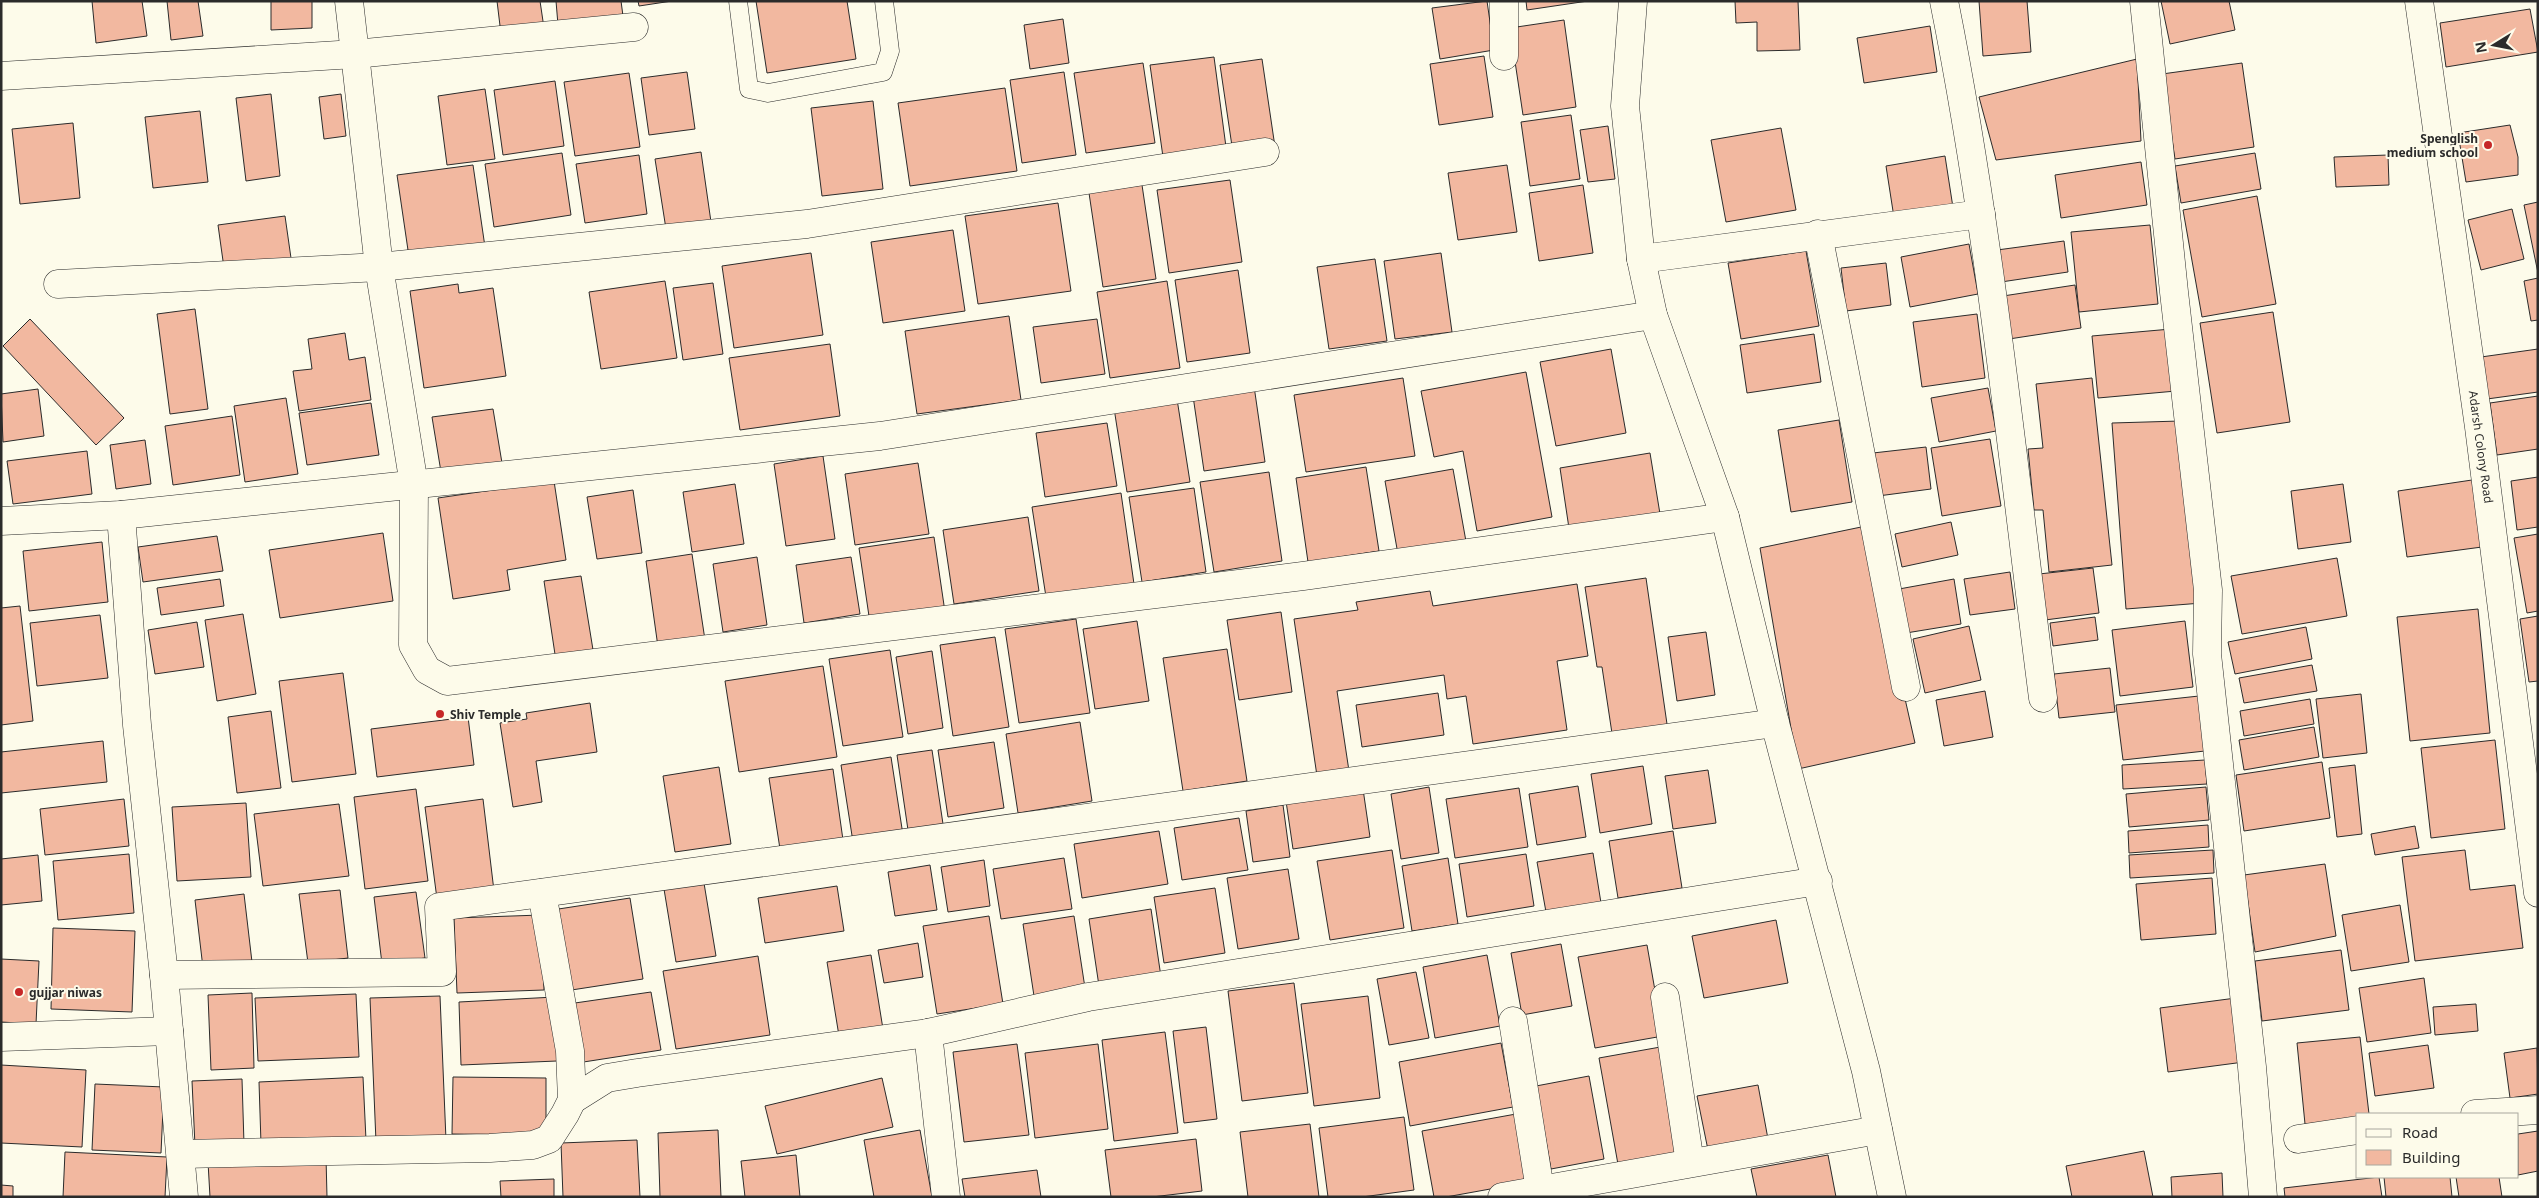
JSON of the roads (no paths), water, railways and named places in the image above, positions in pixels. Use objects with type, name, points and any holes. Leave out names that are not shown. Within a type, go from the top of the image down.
[{"type":"street","points":[[350,1],[379,267],[414,485],[413,645],[427,670],[447,681],[1303,576],[1725,517]]},
{"type":"street","points":[[1504,1],[1504,56]]},
{"type":"street","points":[[1633,1],[1625,106],[1640,258],[1653,315],[1725,517],[1775,723],[1818,880],[1866,1071],[1892,1197]]},
{"type":"street","points":[[1944,1],[1960,83],[1981,214],[2043,698]]},
{"type":"street","points":[[2144,1],[2174,292],[2208,590],[2207,654],[2252,1067],[2263,1197]]},
{"type":"street","name":"Adarsh Colony Road","points":[[2419,1],[2480,437],[2538,893]]},
{"type":"street","points":[[1,76],[355,54],[634,27]]},
{"type":"street","points":[[58,284],[379,267],[807,224],[1265,152]]},
{"type":"street","points":[[1640,258],[1981,214]]},
{"type":"street","points":[[1818,234],[1906,687]]},
{"type":"street","points":[[1,521],[121,515],[880,436],[1653,315]]},
{"type":"street","points":[[121,515],[137,725],[164,975],[184,1197]]},
{"type":"street","points":[[164,975],[442,972],[439,907],[1775,723]]},
{"type":"street","points":[[572,1100],[607,1078],[928,1033],[1088,997],[1818,880]]},
{"type":"street","points":[[180,1154],[490,1148],[533,1145],[548,1139],[566,1114],[572,1100],[570,1051],[542,893]]},
{"type":"street","points":[[1665,997],[1690,1163]]},
{"type":"street","points":[[1513,1021],[1540,1190]]},
{"type":"street","points":[[1,1037],[169,1030]]},
{"type":"street","points":[[928,1033],[946,1197]]},
{"type":"street","points":[[2490,1113],[2538,1110]]},
{"type":"street","points":[[1502,1197],[1878,1130]]},
{"type":"street","points":[[2298,1139],[2356,1130]]},
{"type":"lane","points":[[738,1],[750,89],[768,93],[883,72],[890,51],[884,1]]},
{"type":"place","name":"Spenglish medium school","points":[[2488,145]]},
{"type":"place","name":"Shiv Temple","points":[[440,714]]},
{"type":"place","name":"gujjar niwas","points":[[19,992]]}]
